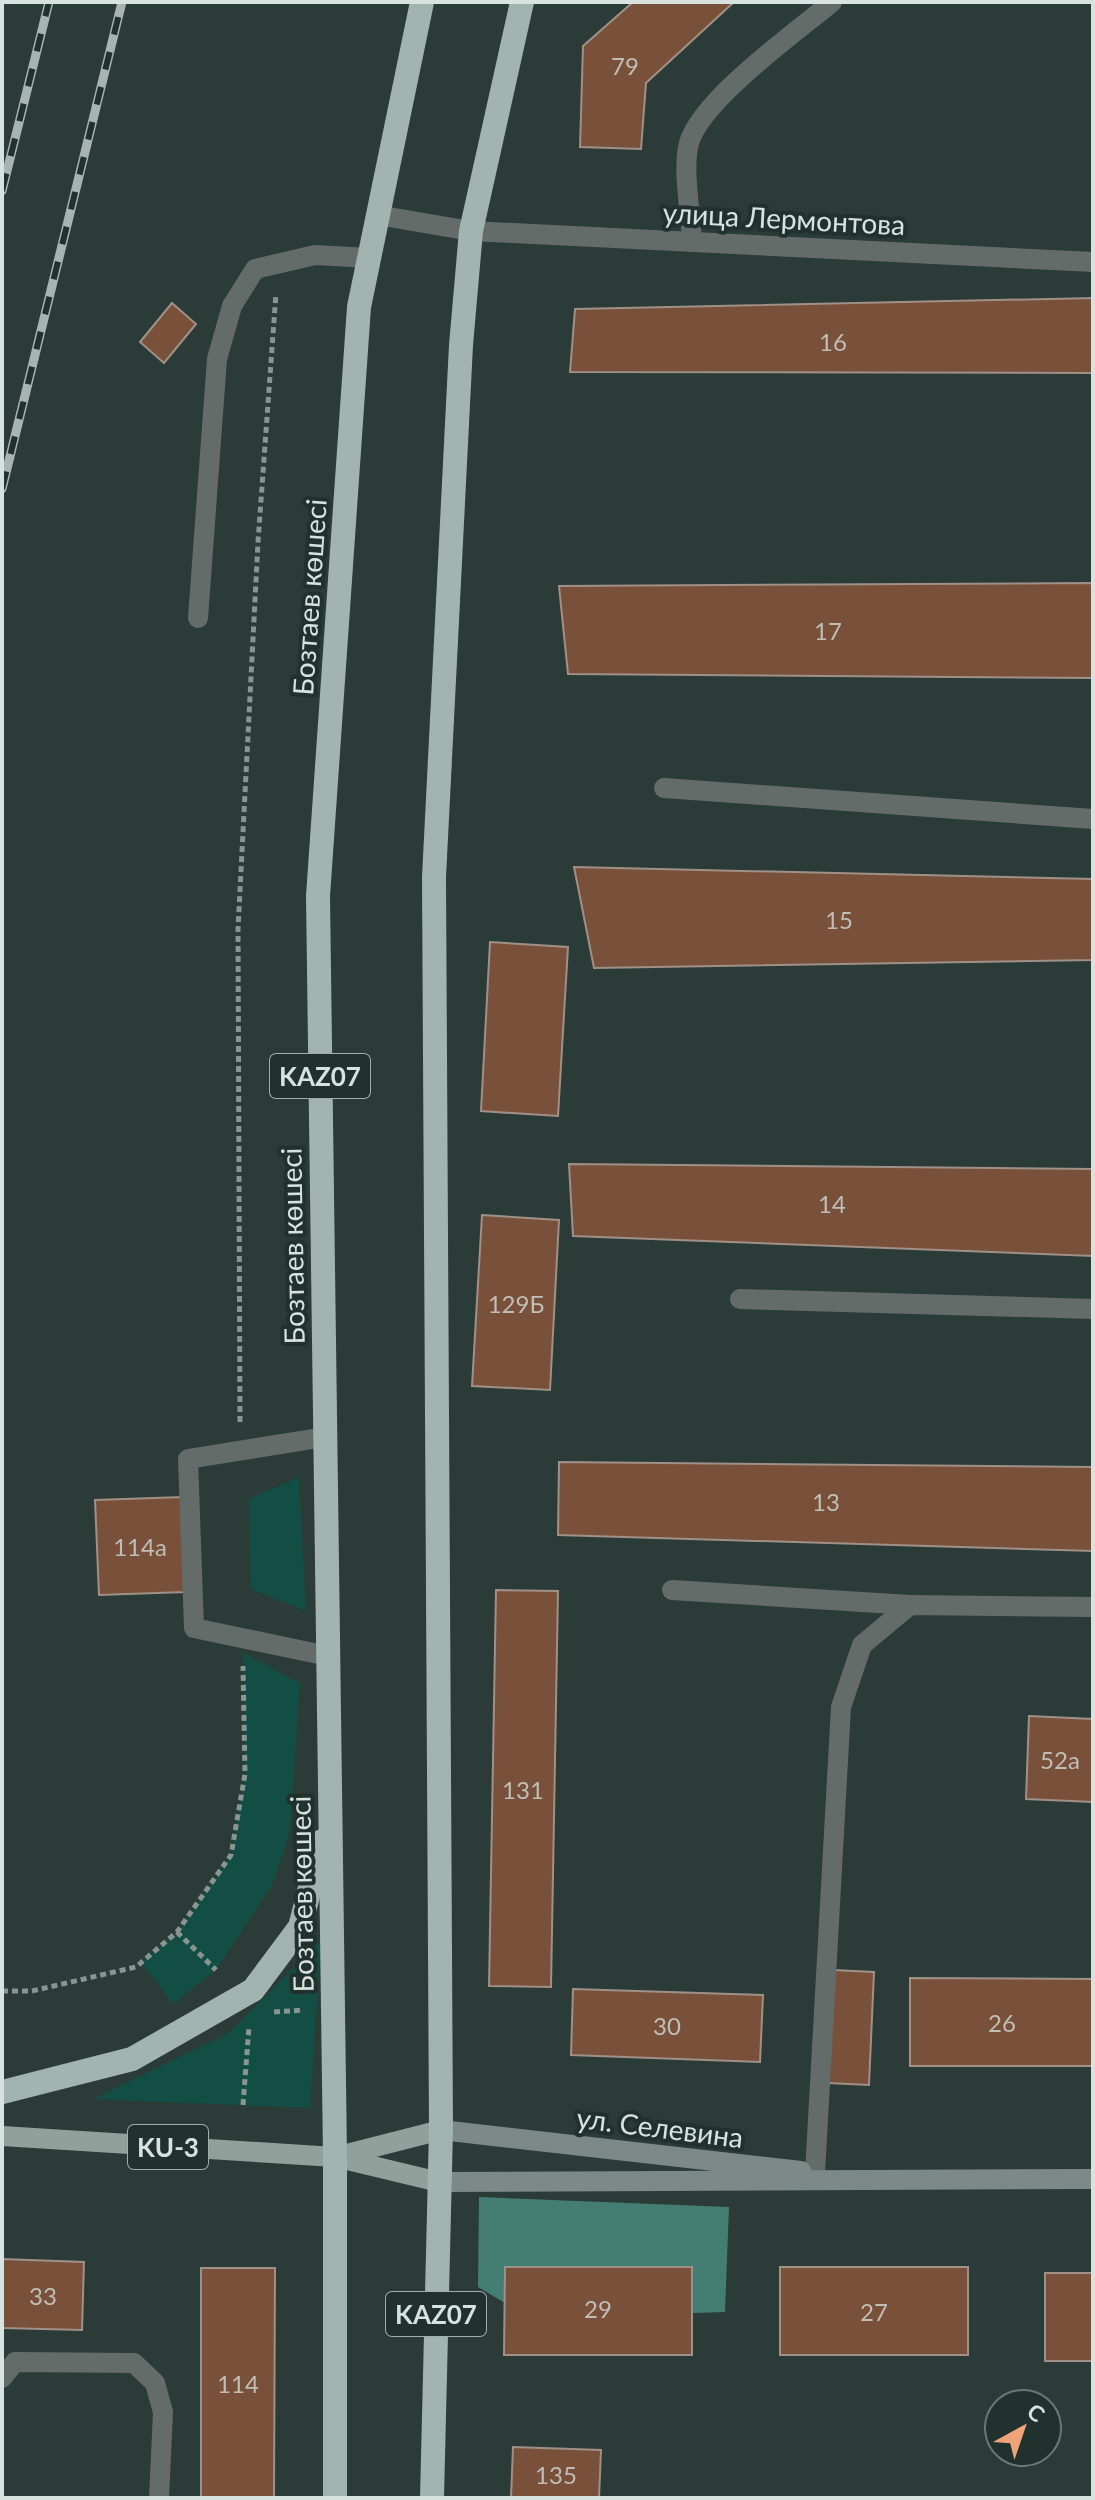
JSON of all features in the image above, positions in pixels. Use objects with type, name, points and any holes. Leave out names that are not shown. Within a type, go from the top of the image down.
[{"type":"highway","name":"Бозтаев көшесі","points":[[335,2498],[335,2157],[318,896],[359,307],[422,2]]},
{"type":"highway","name":"KAZ07","points":[[432,2498],[441,2130],[434,877],[460,361],[471,231],[522,2]]},
{"type":"highway","points":[[2,2092],[132,2059],[253,1990],[300,1927],[330,1808]]},
{"type":"main road","name":"KU-3","points":[[335,2157],[441,2130]]},
{"type":"main road","name":"ул. Селевина","points":[[441,2130],[872,2182]]},
{"type":"main road","name":"KU-3","points":[[2,2136],[335,2157],[439,2182]]},
{"type":"main road","name":"ул. Селевина","points":[[439,2182],[1093,2179]]},
{"type":"street","points":[[692,242],[688,147],[695,126],[717,100],[832,2]]},
{"type":"street","name":"улица Лермонтова","points":[[377,215],[471,231],[1093,262]]},
{"type":"street","points":[[198,618],[217,359],[232,306],[255,269],[315,255],[369,258]]},
{"type":"street","points":[[664,788],[1093,819]]},
{"type":"street","points":[[740,1299],[1093,1309]]},
{"type":"street","points":[[325,1437],[188,1459],[194,1628],[328,1656]]},
{"type":"street","points":[[672,1590],[910,1605],[1093,1607]]},
{"type":"street","points":[[815,2173],[841,1707],[862,1645],[910,1605]]},
{"type":"street","points":[[2,2378],[15,2362],[134,2363],[155,2383],[163,2412],[159,2498]]},
{"type":"path","points":[[241,1451],[238,929],[258,542],[278,264]]},
{"type":"path","points":[[2,1991],[32,1991],[136,1967],[177,1932],[231,1855],[245,1774],[242,1638]]},
{"type":"path","points":[[177,1932],[216,1970]]},
{"type":"path","points":[[263,2012],[316,2009]]},
{"type":"path","points":[[243,2105],[250,2013]]},
{"type":"green space","points":[[299,1477],[306,1611],[251,1589],[249,1499]]},
{"type":"green space","points":[[243,1653],[300,1683],[290,1831],[272,1885],[216,1970],[173,2004],[141,1962],[177,1932],[231,1855],[245,1774]]},
{"type":"green space","points":[[321,1940],[310,2108],[93,2099],[229,2033]]},
{"type":"green space","points":[[479,2197],[729,2207],[725,2312],[692,2313],[691,2267],[505,2267],[505,2303],[478,2287]]},
{"type":"building","points":[[633,2],[734,2],[646,83],[641,149],[580,147],[583,46]]},
{"type":"building","points":[[1093,298],[1093,373],[570,372],[575,309]]},
{"type":"building","points":[[172,303],[196,324],[164,363],[140,342]]},
{"type":"building","points":[[1093,583],[1093,678],[568,674],[559,586]]},
{"type":"building","points":[[574,867],[1093,879],[1093,960],[594,968]]},
{"type":"building","points":[[490,942],[568,947],[558,1116],[481,1111]]},
{"type":"building","points":[[569,1164],[1093,1169],[1093,1256],[573,1236]]},
{"type":"building","points":[[482,1215],[559,1220],[550,1390],[472,1386]]},
{"type":"building","points":[[559,1462],[1093,1467],[1093,1551],[558,1535]]},
{"type":"building","points":[[182,1497],[185,1592],[99,1595],[95,1500]]},
{"type":"building","points":[[496,1590],[558,1591],[551,1987],[489,1986]]},
{"type":"building","points":[[1029,1716],[1093,1719],[1093,1802],[1026,1799]]},
{"type":"building","points":[[833,1970],[874,1972],[869,2085],[828,2083]]},
{"type":"building","points":[[910,1978],[1093,1979],[1093,2066],[910,2066]]},
{"type":"building","points":[[573,1989],[763,1995],[760,2062],[571,2055]]},
{"type":"building","points":[[2,2259],[84,2262],[82,2330],[2,2328]]},
{"type":"building","points":[[505,2267],[692,2267],[692,2355],[504,2355]]},
{"type":"building","points":[[780,2267],[968,2267],[968,2355],[780,2355]]},
{"type":"building","points":[[201,2268],[275,2268],[274,2498],[201,2498]]},
{"type":"building","points":[[1045,2273],[1093,2273],[1093,2361],[1045,2361]]},
{"type":"building","points":[[513,2447],[601,2450],[599,2498],[511,2498]]},
{"type":"railway","points":[[2,191],[49,2]]},
{"type":"railway","points":[[2,489],[122,2]]}]
